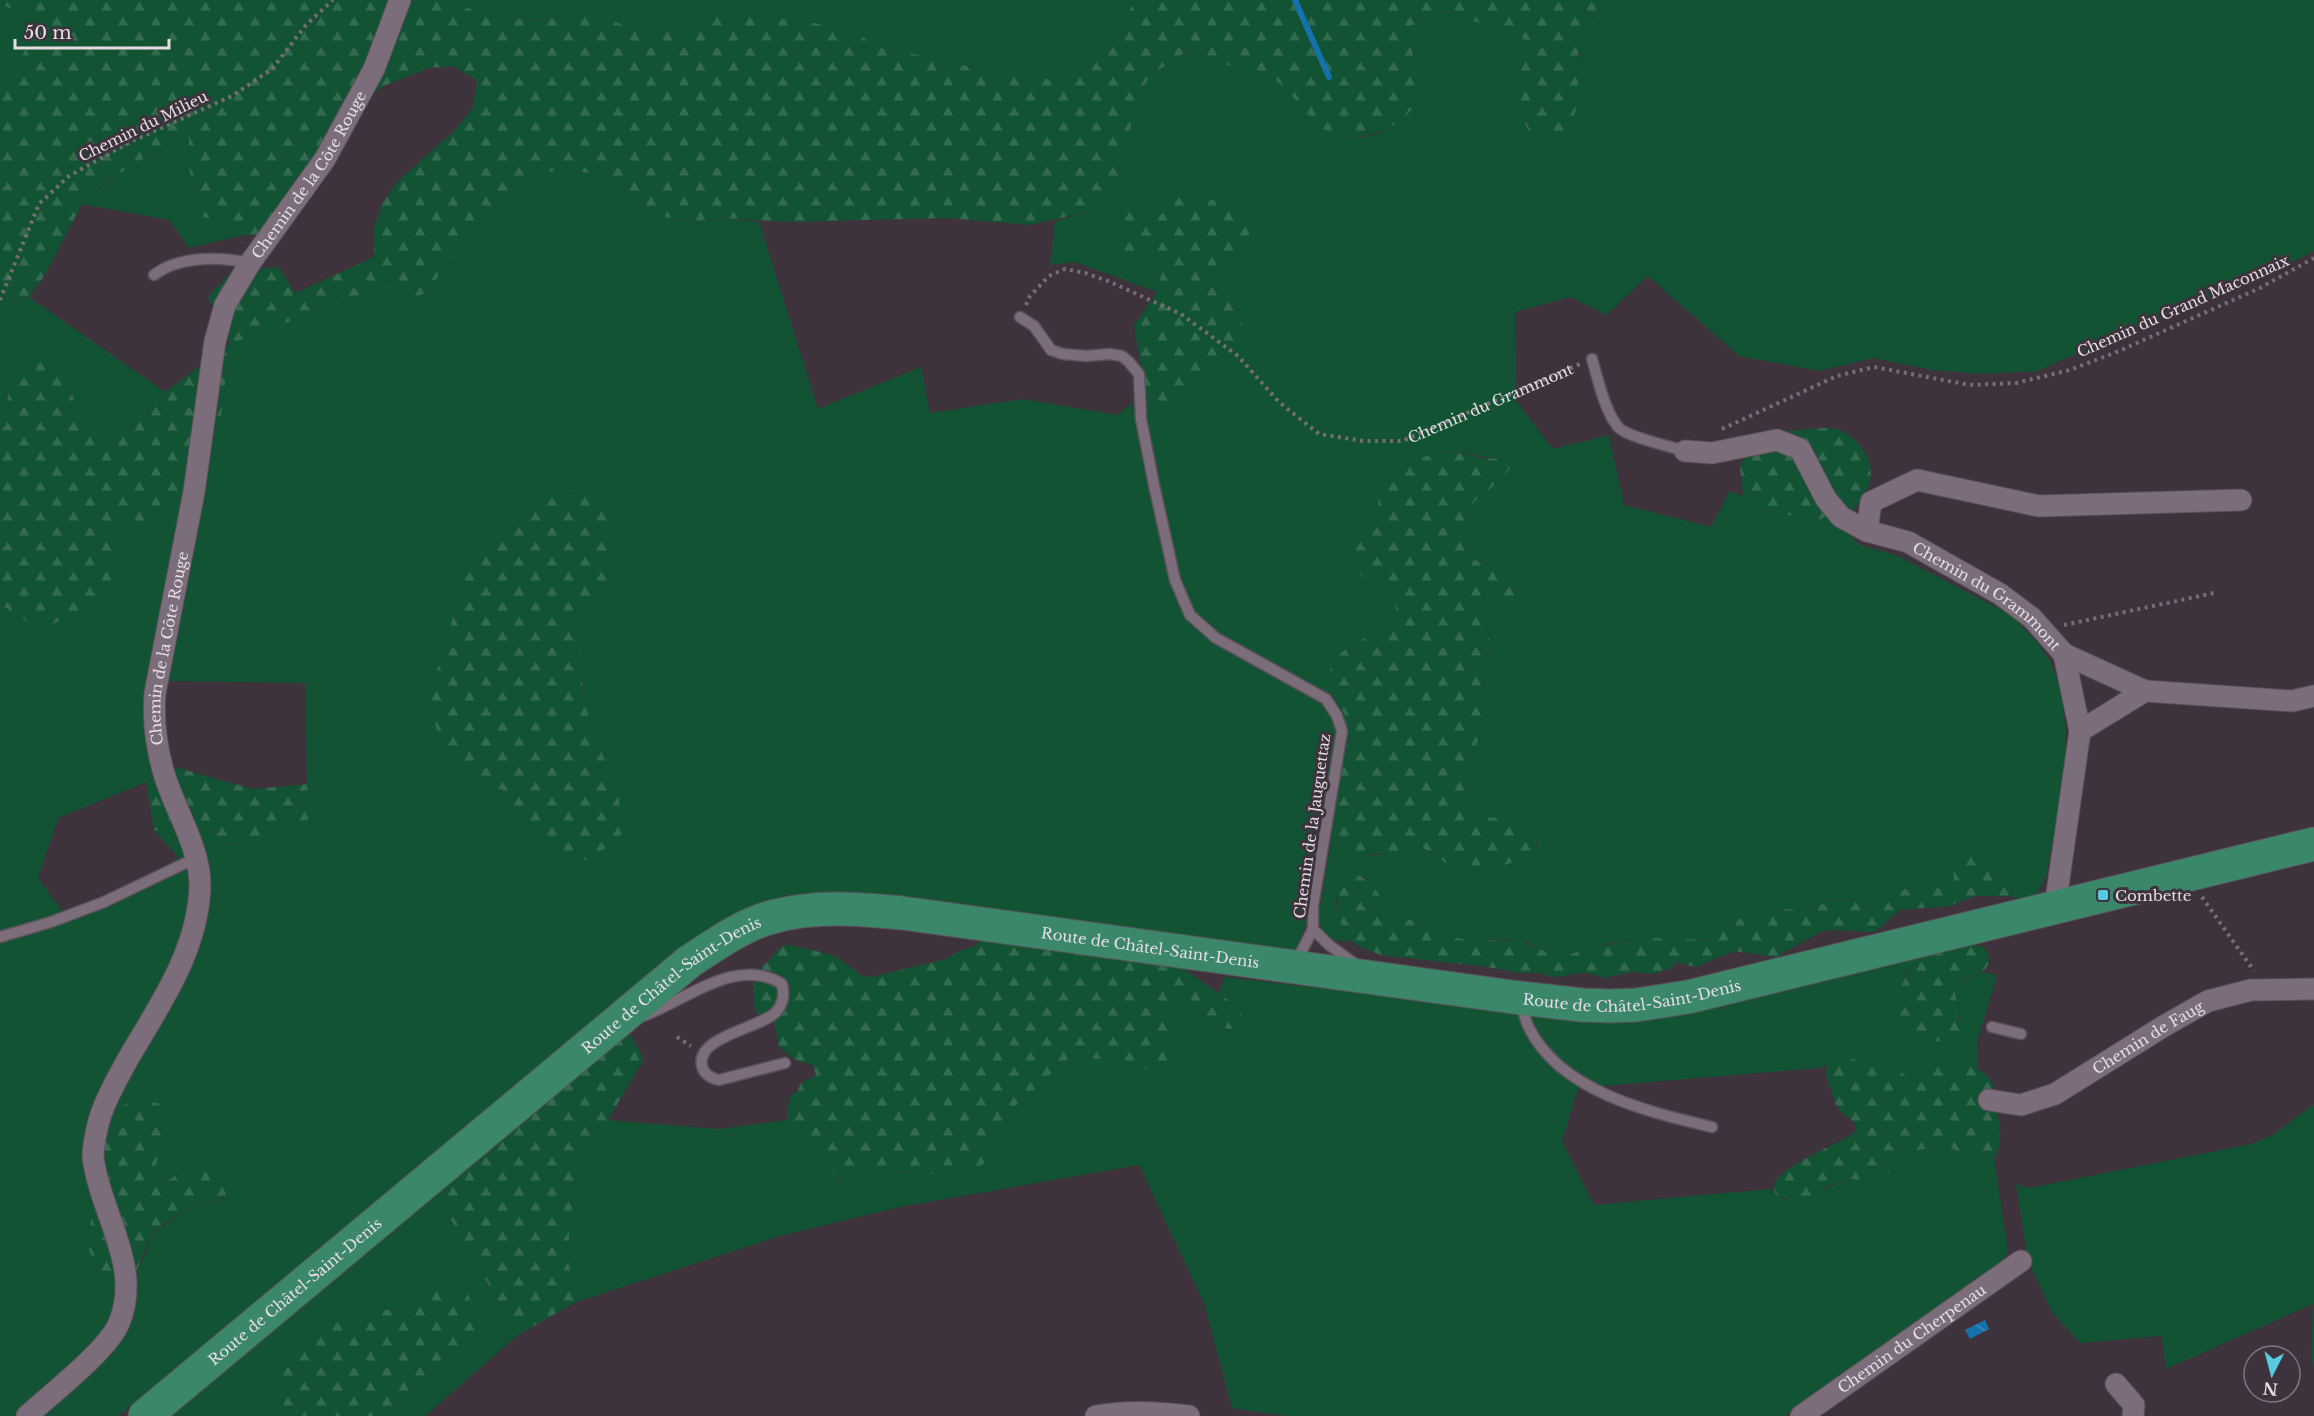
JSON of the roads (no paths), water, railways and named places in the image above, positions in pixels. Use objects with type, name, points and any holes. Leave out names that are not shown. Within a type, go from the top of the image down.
[{"type":"main road","name":"Route de Châtel-Saint-Denis","points":[[145,1416],[690,962],[729,936],[770,917],[808,910],[857,909],[902,913],[1520,998],[1582,1005],[1636,1005],[1688,997],[2314,844]]},
{"type":"street","name":"Chemin de la Côte Rouge","points":[[27,1416],[107,1343],[119,1324],[124,1307],[125,1263],[99,1182],[93,1154],[97,1126],[117,1079],[178,974],[192,938],[199,907],[200,882],[196,858],[163,770],[153,715],[155,693],[194,492],[215,341],[225,305],[250,263],[325,159],[374,69],[400,0]]},
{"type":"street","name":"Chemin du Grammont","points":[[1685,451],[1712,453],[1777,440],[1800,449],[1827,499],[1841,517],[1867,531],[1908,542],[2000,594],[2032,618],[2064,654],[2080,731],[2055,907]]},
{"type":"street","points":[[1867,531],[1871,502],[1917,480],[2039,506],[2241,500]]},
{"type":"street","points":[[2064,654],[2145,691],[2292,701],[2314,696]]},
{"type":"street","points":[[2080,731],[2145,691]]},
{"type":"street","name":"Chemin de Faug","points":[[1989,1100],[2021,1105],[2055,1094],[2208,1001],[2251,990],[2314,989]]},
{"type":"street","name":"Chemin du Cherpenau","points":[[1801,1416],[2021,1261]]},
{"type":"street","points":[[2116,1384],[2134,1405],[2133,1416]]},
{"type":"street","points":[[1096,1416],[1161,1413],[1189,1416]]},
{"type":"lane","points":[[154,275],[164,267],[188,261],[228,258],[250,263]]},
{"type":"lane","name":"Chemin de la Jauguettaz","points":[[1020,317],[1034,326],[1051,350],[1063,354],[1086,356],[1110,354],[1122,356],[1139,374],[1141,419],[1154,485],[1175,580],[1190,615],[1216,638],[1326,699],[1337,716],[1342,731],[1313,906],[1313,929],[1329,945],[1375,978]]},
{"type":"lane","name":"Chemin du Grammont","points":[[1592,359],[1607,406],[1620,429],[1685,451]]},
{"type":"lane","points":[[0,937],[51,922],[104,902],[196,858]]},
{"type":"lane","points":[[1294,967],[1313,929]]},
{"type":"lane","points":[[617,1023],[650,1014],[717,982],[750,974],[771,976],[782,984],[784,996],[777,1012],[705,1050],[701,1063],[704,1072],[711,1078],[719,1080],[785,1063]]},
{"type":"lane","points":[[1520,998],[1529,1028],[1542,1047],[1549,1056],[1577,1078],[1612,1099],[1712,1127]]},
{"type":"lane","points":[[1992,1027],[2021,1034]]},
{"type":"water","points":[[1985,1320],[1989,1329],[1970,1339],[1965,1330]]},
{"type":"waterway","points":[[1295,0],[1329,77]]},
{"type":"place","name":"Combette","points":[[2103,895]]}]
